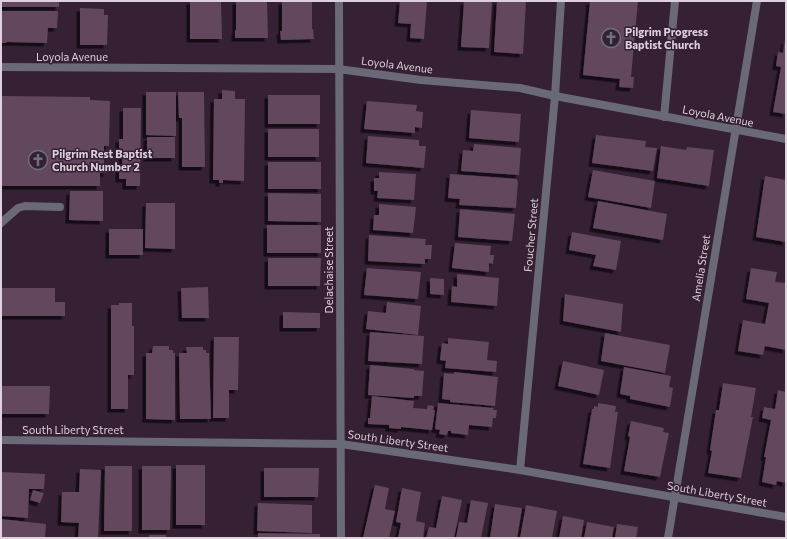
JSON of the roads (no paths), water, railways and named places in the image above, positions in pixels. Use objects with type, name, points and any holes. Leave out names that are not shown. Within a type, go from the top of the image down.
[{"type":"street","name":"Delachaise Street","points":[[339,1],[338,70],[341,538]]},
{"type":"street","name":"Foucher Street","points":[[520,470],[555,96],[561,1]]},
{"type":"street","points":[[664,117],[675,1]]},
{"type":"street","name":"Amelia Street","points":[[668,538],[757,1]]},
{"type":"street","name":"Loyola Avenue","points":[[1,67],[338,70],[421,80],[520,88],[664,117],[786,139]]},
{"type":"street","points":[[1,223],[18,208],[25,206],[60,207]]},
{"type":"street","name":"South Liberty Street","points":[[1,440],[341,444],[520,470],[786,518]]},
{"type":"place","name":"Pilgrim Progress Baptist Church","points":[[611,38]]},
{"type":"place","name":"Pilgrim Rest Baptist Church Number 2","points":[[38,160]]}]
